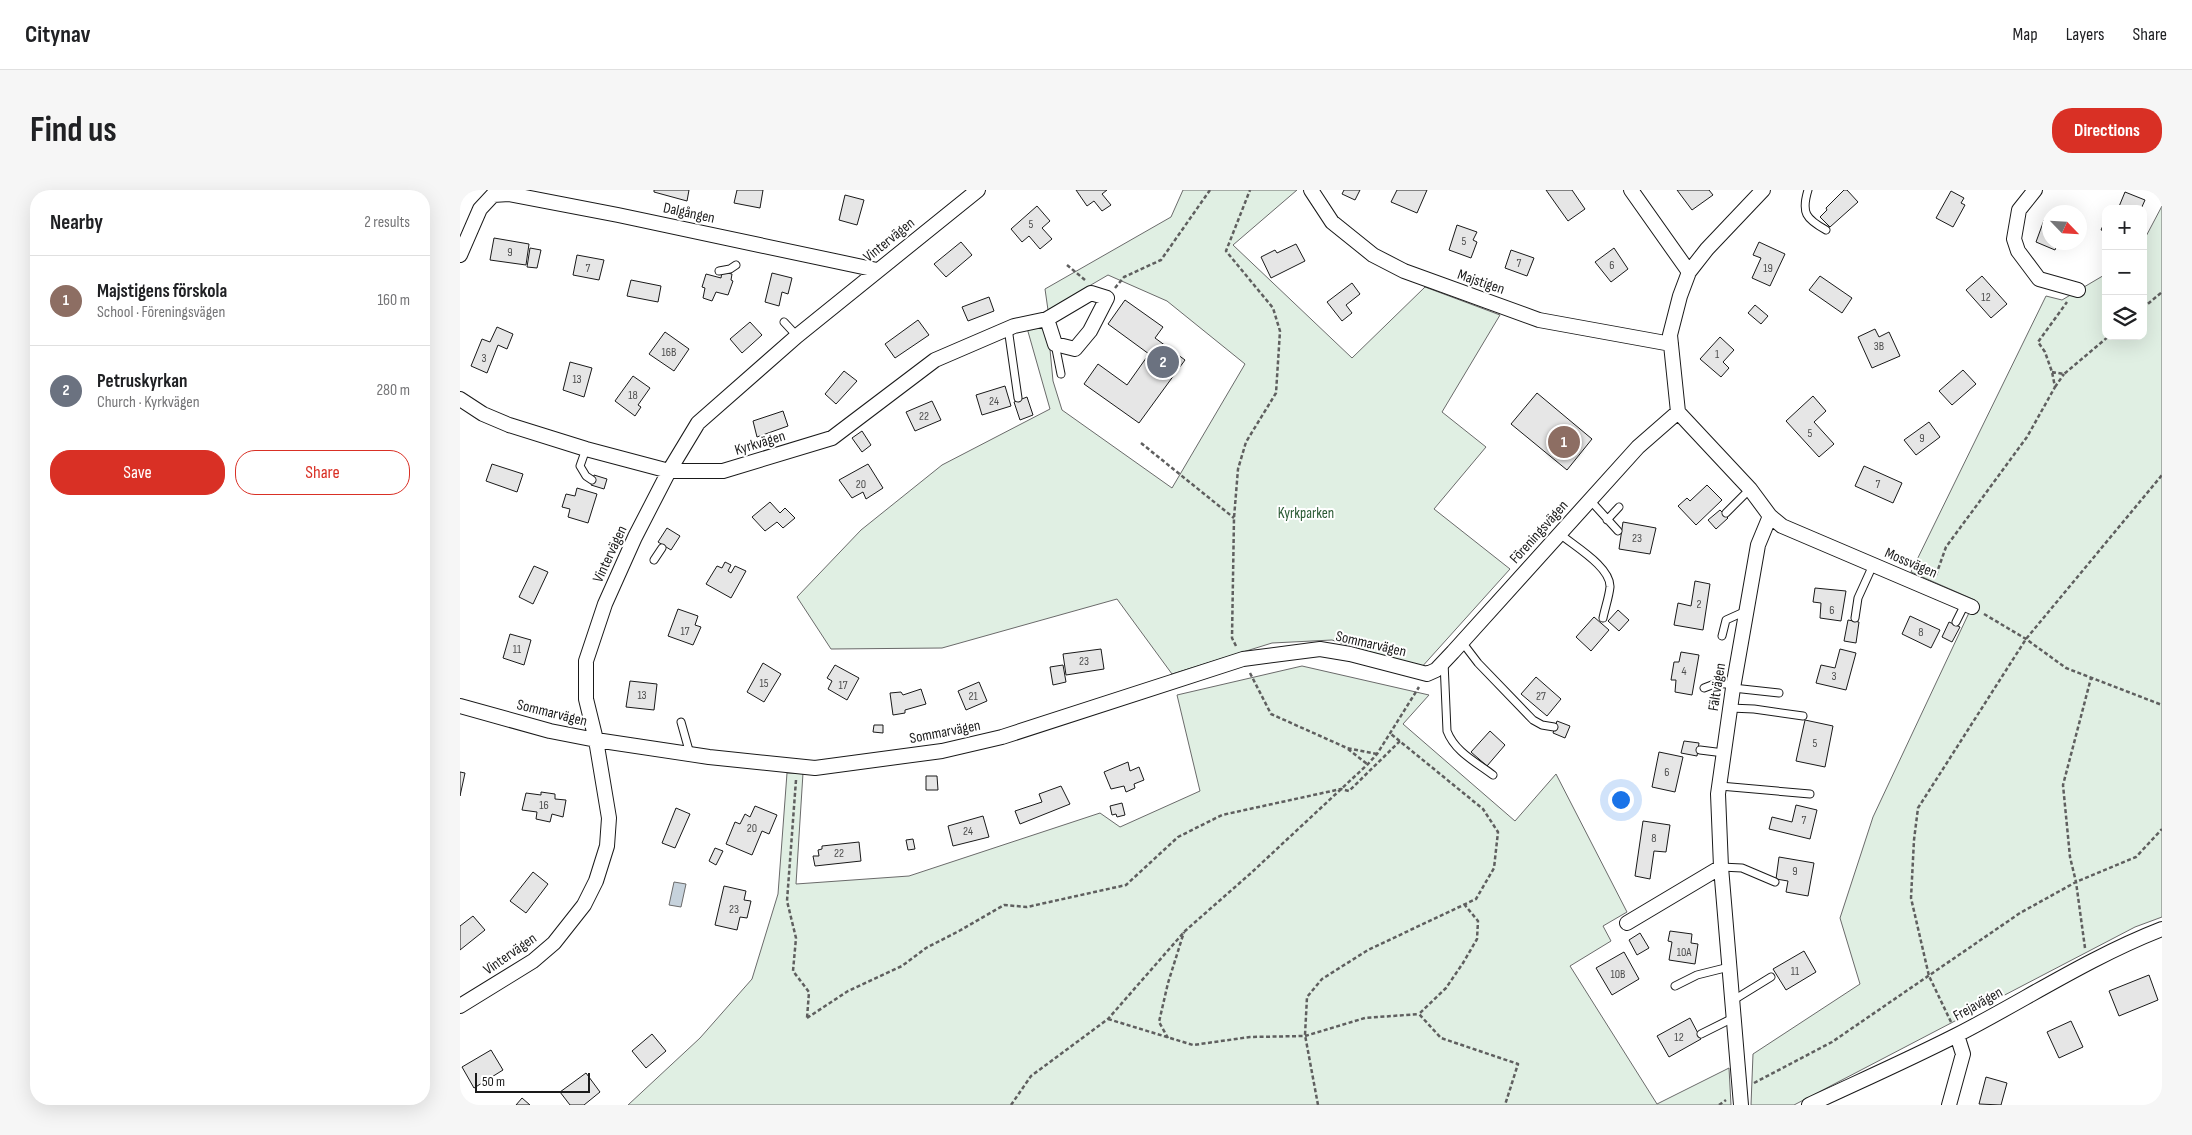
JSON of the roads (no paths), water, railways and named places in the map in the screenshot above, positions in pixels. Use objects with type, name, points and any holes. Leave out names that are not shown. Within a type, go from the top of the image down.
[{"type":"street","name":"Vintervägen","points":[[460,1006],[533,961],[554,943],[584,906],[596,881],[605,855],[609,818],[596,740],[586,700],[586,661],[605,604],[635,538],[669,471],[698,423],[797,336],[978,190]]},
{"type":"street","name":"Majstigen","points":[[1311,190],[1332,222],[1373,256],[1404,271],[1539,320],[1671,344]]},
{"type":"street","points":[[1631,190],[1689,272]]},
{"type":"street","points":[[1678,412],[1671,344],[1672,322],[1689,272],[1707,249],[1763,190]]},
{"type":"street","points":[[2035,190],[2023,204],[2017,217],[2014,239],[2018,250],[2039,279],[2078,290]]},
{"type":"street","name":"Dalgången","points":[[460,255],[480,209],[493,195],[509,194],[877,270]]},
{"type":"street","name":"Kyrkvägen","points":[[460,399],[483,414],[509,425],[586,449],[669,471],[723,471],[832,438],[935,360],[1008,328],[1047,319],[1090,293],[1107,298],[1090,332],[1075,349],[1055,344]]},
{"type":"street","points":[[1047,319],[1055,344]]},
{"type":"street","name":"Mossvägen","points":[[1678,412],[1750,489],[1770,516],[1782,526],[1968,606]]},
{"type":"street","name":"Föreningsvägen","points":[[1427,674],[1436,670],[1638,447],[1678,412]]},
{"type":"street","name":"Fältvägen","points":[[1741,1105],[1718,821],[1720,786],[1730,708],[1746,611],[1758,545],[1770,516]]},
{"type":"street","name":"Sommarvägen","points":[[460,706],[550,731],[596,740],[690,754],[815,768],[958,748],[1044,725],[1244,659],[1320,649],[1350,654],[1427,674]]},
{"type":"street","points":[[1627,923],[1721,867]]},
{"type":"street","name":"Frejavägen","points":[[1810,1105],[1957,1035],[2136,939],[2162,930]]},
{"type":"street","points":[[1949,1105],[1963,1054],[1957,1035]]},
{"type":"lane","points":[[1808,190],[1805,202],[1806,216],[1826,230]]},
{"type":"lane","points":[[719,271],[730,269],[736,265]]},
{"type":"lane","points":[[784,322],[797,336]]},
{"type":"lane","points":[[1008,328],[1018,398]]},
{"type":"lane","points":[[1055,344],[1061,374]]},
{"type":"lane","points":[[586,449],[580,466],[586,476],[592,480]]},
{"type":"lane","points":[[1726,513],[1750,489]]},
{"type":"lane","points":[[1590,500],[1618,531]]},
{"type":"lane","points":[[1607,520],[1619,507]]},
{"type":"lane","points":[[1560,534],[1601,566],[1608,575],[1610,586],[1603,618]]},
{"type":"lane","points":[[654,560],[662,548]]},
{"type":"lane","points":[[1855,618],[1858,598],[1873,565]]},
{"type":"lane","points":[[1956,622],[1968,606]]},
{"type":"lane","points":[[1722,636],[1726,620],[1746,611]]},
{"type":"lane","points":[[1462,642],[1478,663],[1527,714],[1542,725],[1554,727]]},
{"type":"lane","points":[[1444,661],[1447,731],[1451,741],[1456,748],[1493,775]]},
{"type":"lane","points":[[1704,688],[1717,683],[1780,693]]},
{"type":"lane","points":[[1730,708],[1754,708],[1803,716]]},
{"type":"lane","points":[[681,722],[690,754]]},
{"type":"lane","points":[[1700,750],[1724,753]]},
{"type":"lane","points":[[1720,786],[1810,794]]},
{"type":"lane","points":[[1721,867],[1742,868],[1776,882]]},
{"type":"lane","points":[[1675,986],[1697,975],[1729,967]]},
{"type":"lane","points":[[1732,1001],[1771,977]]},
{"type":"lane","points":[[1701,1034],[1734,1018]]},
{"type":"place","name":"Petruskyrkan","points":[[1163,362]]},
{"type":"place","name":"Majstigens förskola","points":[[1564,442]]},
{"type":"park label","name":"Kyrkparken","points":[[1306,513]]}]
